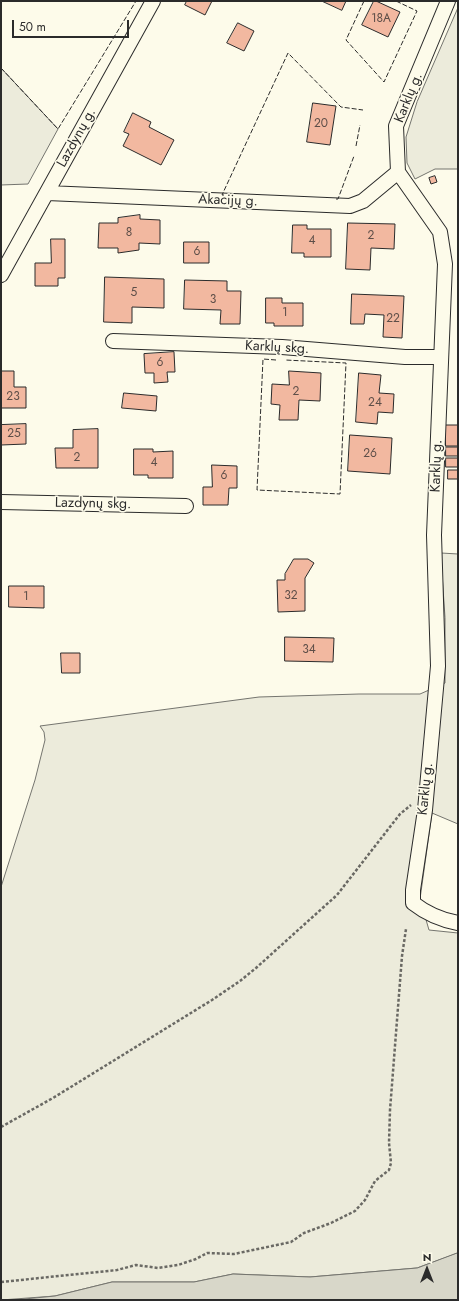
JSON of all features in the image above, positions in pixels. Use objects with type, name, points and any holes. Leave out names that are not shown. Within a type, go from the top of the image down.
[{"type":"street","name":"Lazdynų g.","points":[[1,275],[153,1]]},
{"type":"street","name":"Karklų g.","points":[[448,1],[396,126],[398,172],[440,232],[445,264],[440,357],[434,535],[438,666],[425,803],[413,903],[424,911],[445,921],[458,923]]},
{"type":"street","name":"Akacijų g.","points":[[47,193],[350,206],[363,201],[398,172]]},
{"type":"street","name":"Karklų skg.","points":[[113,341],[282,347],[405,357],[440,357]]},
{"type":"street","name":"Lazdynų skg.","points":[[1,502],[186,506]]},
{"type":"path","points":[[1,1127],[66,1090],[212,1000],[240,981],[337,895],[400,814],[413,803],[425,803]]},
{"type":"path","points":[[1,1282],[117,1270],[136,1265],[158,1268],[196,1259],[207,1253],[234,1254],[291,1242],[304,1233],[331,1223],[355,1211],[365,1200],[375,1182],[390,1170],[390,1110],[402,956],[406,929]]},
{"type":"shaded area","points":[[458,8],[458,169],[435,169],[415,179],[407,163],[406,137],[417,102]]},
{"type":"shaded area","points":[[1,68],[58,129],[28,184],[1,185]]},
{"type":"shaded area","points":[[441,553],[458,554],[458,824],[432,813],[420,899],[429,930],[458,933],[458,1253],[417,1268],[310,1277],[233,1274],[194,1282],[112,1282],[55,1296],[1,1300],[1,887],[35,780],[45,740],[44,732],[40,726],[259,697],[420,694],[445,683],[445,618]]},
{"type":"shaded area","points":[[458,1253],[458,1300],[14,1300],[55,1296],[112,1282],[194,1282],[233,1274],[310,1277],[417,1268]]},
{"type":"building","points":[[187,1],[212,1],[205,15],[185,5]]},
{"type":"building","points":[[322,1],[346,1],[342,10]]},
{"type":"building","points":[[374,1],[400,12],[388,37],[362,25]]},
{"type":"building","points":[[238,23],[254,31],[244,51],[227,43]]},
{"type":"building","points":[[313,103],[336,106],[330,145],[307,142]]},
{"type":"building","points":[[133,113],[151,122],[149,127],[174,140],[161,165],[123,146],[129,134],[124,132]]},
{"type":"building","points":[[435,176],[437,182],[431,184],[429,178]]},
{"type":"building","points":[[140,215],[140,219],[160,220],[160,244],[139,243],[139,250],[118,253],[118,248],[98,248],[99,223],[118,223],[118,218]]},
{"type":"building","points":[[348,223],[395,224],[394,249],[371,248],[370,270],[346,269]]},
{"type":"building","points":[[293,225],[307,225],[307,229],[331,229],[331,257],[304,257],[304,253],[292,253]]},
{"type":"building","points":[[51,239],[65,239],[65,278],[58,278],[58,286],[35,286],[35,263],[51,263]]},
{"type":"building","points":[[184,242],[209,242],[209,263],[184,263]]},
{"type":"building","points":[[105,277],[164,279],[164,308],[132,307],[132,323],[104,322]]},
{"type":"building","points":[[185,280],[227,281],[227,291],[241,291],[240,324],[220,324],[221,310],[184,309]]},
{"type":"building","points":[[352,294],[404,296],[402,338],[383,337],[384,315],[365,314],[364,324],[351,324]]},
{"type":"building","points":[[266,298],[282,298],[282,303],[303,303],[303,326],[274,326],[274,323],[266,323]]},
{"type":"building","points":[[174,352],[175,372],[167,372],[168,382],[154,383],[154,373],[145,373],[144,354]]},
{"type":"building","points":[[1,371],[14,371],[14,387],[26,387],[26,408],[1,408]]},
{"type":"building","points":[[289,371],[321,373],[320,401],[299,400],[298,420],[279,420],[280,405],[271,404],[272,384],[289,385]]},
{"type":"building","points":[[359,373],[381,375],[379,393],[394,394],[393,413],[378,412],[377,424],[356,422]]},
{"type":"building","points":[[124,393],[157,396],[156,411],[122,408]]},
{"type":"building","points":[[26,424],[26,444],[1,445],[1,425]]},
{"type":"building","points":[[445,425],[458,425],[458,446],[446,446]]},
{"type":"building","points":[[98,429],[98,468],[56,468],[55,448],[73,448],[73,430]]},
{"type":"building","points":[[350,435],[392,438],[390,474],[348,471]]},
{"type":"building","points":[[446,447],[458,447],[458,456],[446,456]]},
{"type":"building","points":[[134,449],[153,449],[153,452],[173,451],[173,478],[148,478],[148,475],[134,475]]},
{"type":"building","points":[[446,458],[458,458],[458,467],[446,467]]},
{"type":"building","points":[[212,465],[237,466],[237,488],[229,488],[228,505],[203,505],[203,487],[212,487]]},
{"type":"building","points":[[448,470],[458,470],[458,479],[448,479]]},
{"type":"building","points":[[294,559],[308,559],[314,563],[305,578],[305,611],[278,612],[277,580],[285,580],[285,574]]},
{"type":"building","points":[[9,586],[44,586],[44,608],[9,607]]},
{"type":"building","points":[[285,637],[334,638],[333,662],[285,661]]},
{"type":"building","points":[[61,653],[80,653],[80,673],[62,673]]},
{"type":"fence","points":[[1,68],[58,129],[136,1]]},
{"type":"fence","points":[[364,1],[346,40],[384,82],[417,11],[396,1]]},
{"type":"fence","points":[[224,195],[222,195],[288,53],[341,107],[363,110]]},
{"type":"fence","points":[[356,146],[360,125]]},
{"type":"fence","points":[[336,199],[338,199],[354,156]]},
{"type":"fence","points":[[276,360],[263,359],[257,490],[340,494],[346,363],[285,360]]}]
